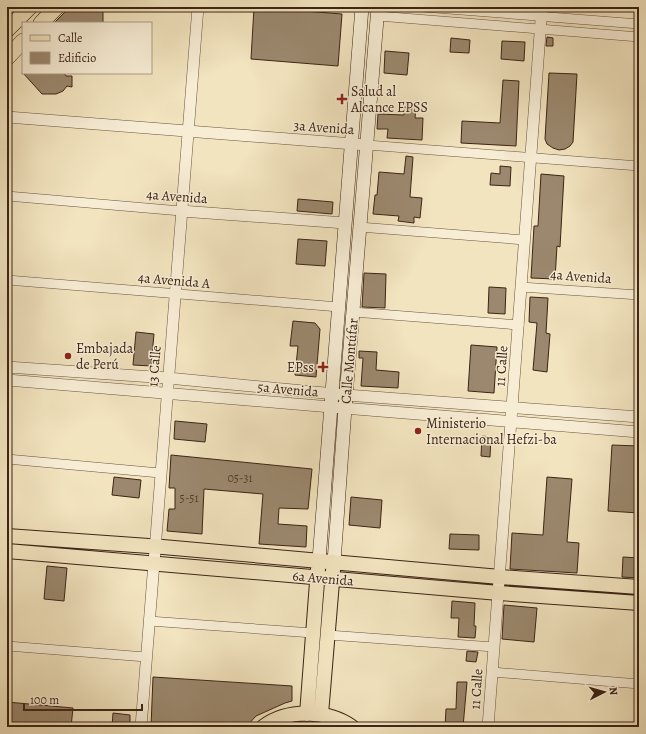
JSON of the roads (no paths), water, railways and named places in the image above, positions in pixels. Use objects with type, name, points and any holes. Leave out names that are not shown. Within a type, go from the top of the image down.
[{"type":"highway","points":[[7,30],[30,7]]},
{"type":"highway","points":[[42,22],[57,7]]},
{"type":"highway","points":[[7,58],[22,42]]},
{"type":"main road","name":"Calle Montúfar","points":[[306,714],[362,7]]},
{"type":"main road","name":"Calle Montúfar","points":[[322,714],[359,227],[378,12]]},
{"type":"main road","name":"6a Avenida","points":[[7,536],[639,587]]},
{"type":"main road","name":"6a Avenida","points":[[7,551],[499,593],[639,603]]},
{"type":"main road","points":[[264,727],[286,716],[306,714],[322,714],[330,716],[352,727]]},
{"type":"street","name":"13 Calle","points":[[141,727],[154,547],[198,7]]},
{"type":"street","points":[[423,7],[542,12],[639,24]]},
{"type":"street","points":[[378,12],[541,29],[639,37]]},
{"type":"street","name":"11 Calle","points":[[488,727],[542,12]]},
{"type":"street","name":"3a Avenida","points":[[7,117],[639,166]]},
{"type":"street","name":"4a Avenida","points":[[7,196],[345,223]]},
{"type":"street","points":[[359,227],[525,240]]},
{"type":"street","name":"4a Avenida A","points":[[7,280],[339,307]]},
{"type":"street","name":"4a Avenida","points":[[521,287],[639,295]]},
{"type":"street","points":[[353,312],[519,324]]},
{"type":"street","name":"5a Avenida","points":[[7,367],[168,378],[332,394],[639,417]]},
{"type":"street","name":"5a Avenida","points":[[7,380],[639,432]]},
{"type":"street","points":[[7,458],[160,473]]},
{"type":"street","points":[[149,621],[313,634]]},
{"type":"street","points":[[328,635],[494,648]]},
{"type":"street","points":[[7,646],[146,657]]},
{"type":"street","points":[[492,672],[639,684]]},
{"type":"place","name":"Salud al Alcance EPSS","points":[[342,99]]},
{"type":"place","name":"Embajada de Perú","points":[[68,356]]},
{"type":"place","name":"EPss","points":[[323,367]]},
{"type":"place","name":"Ministerio Internacional Hefzi-ba","points":[[418,431]]}]
